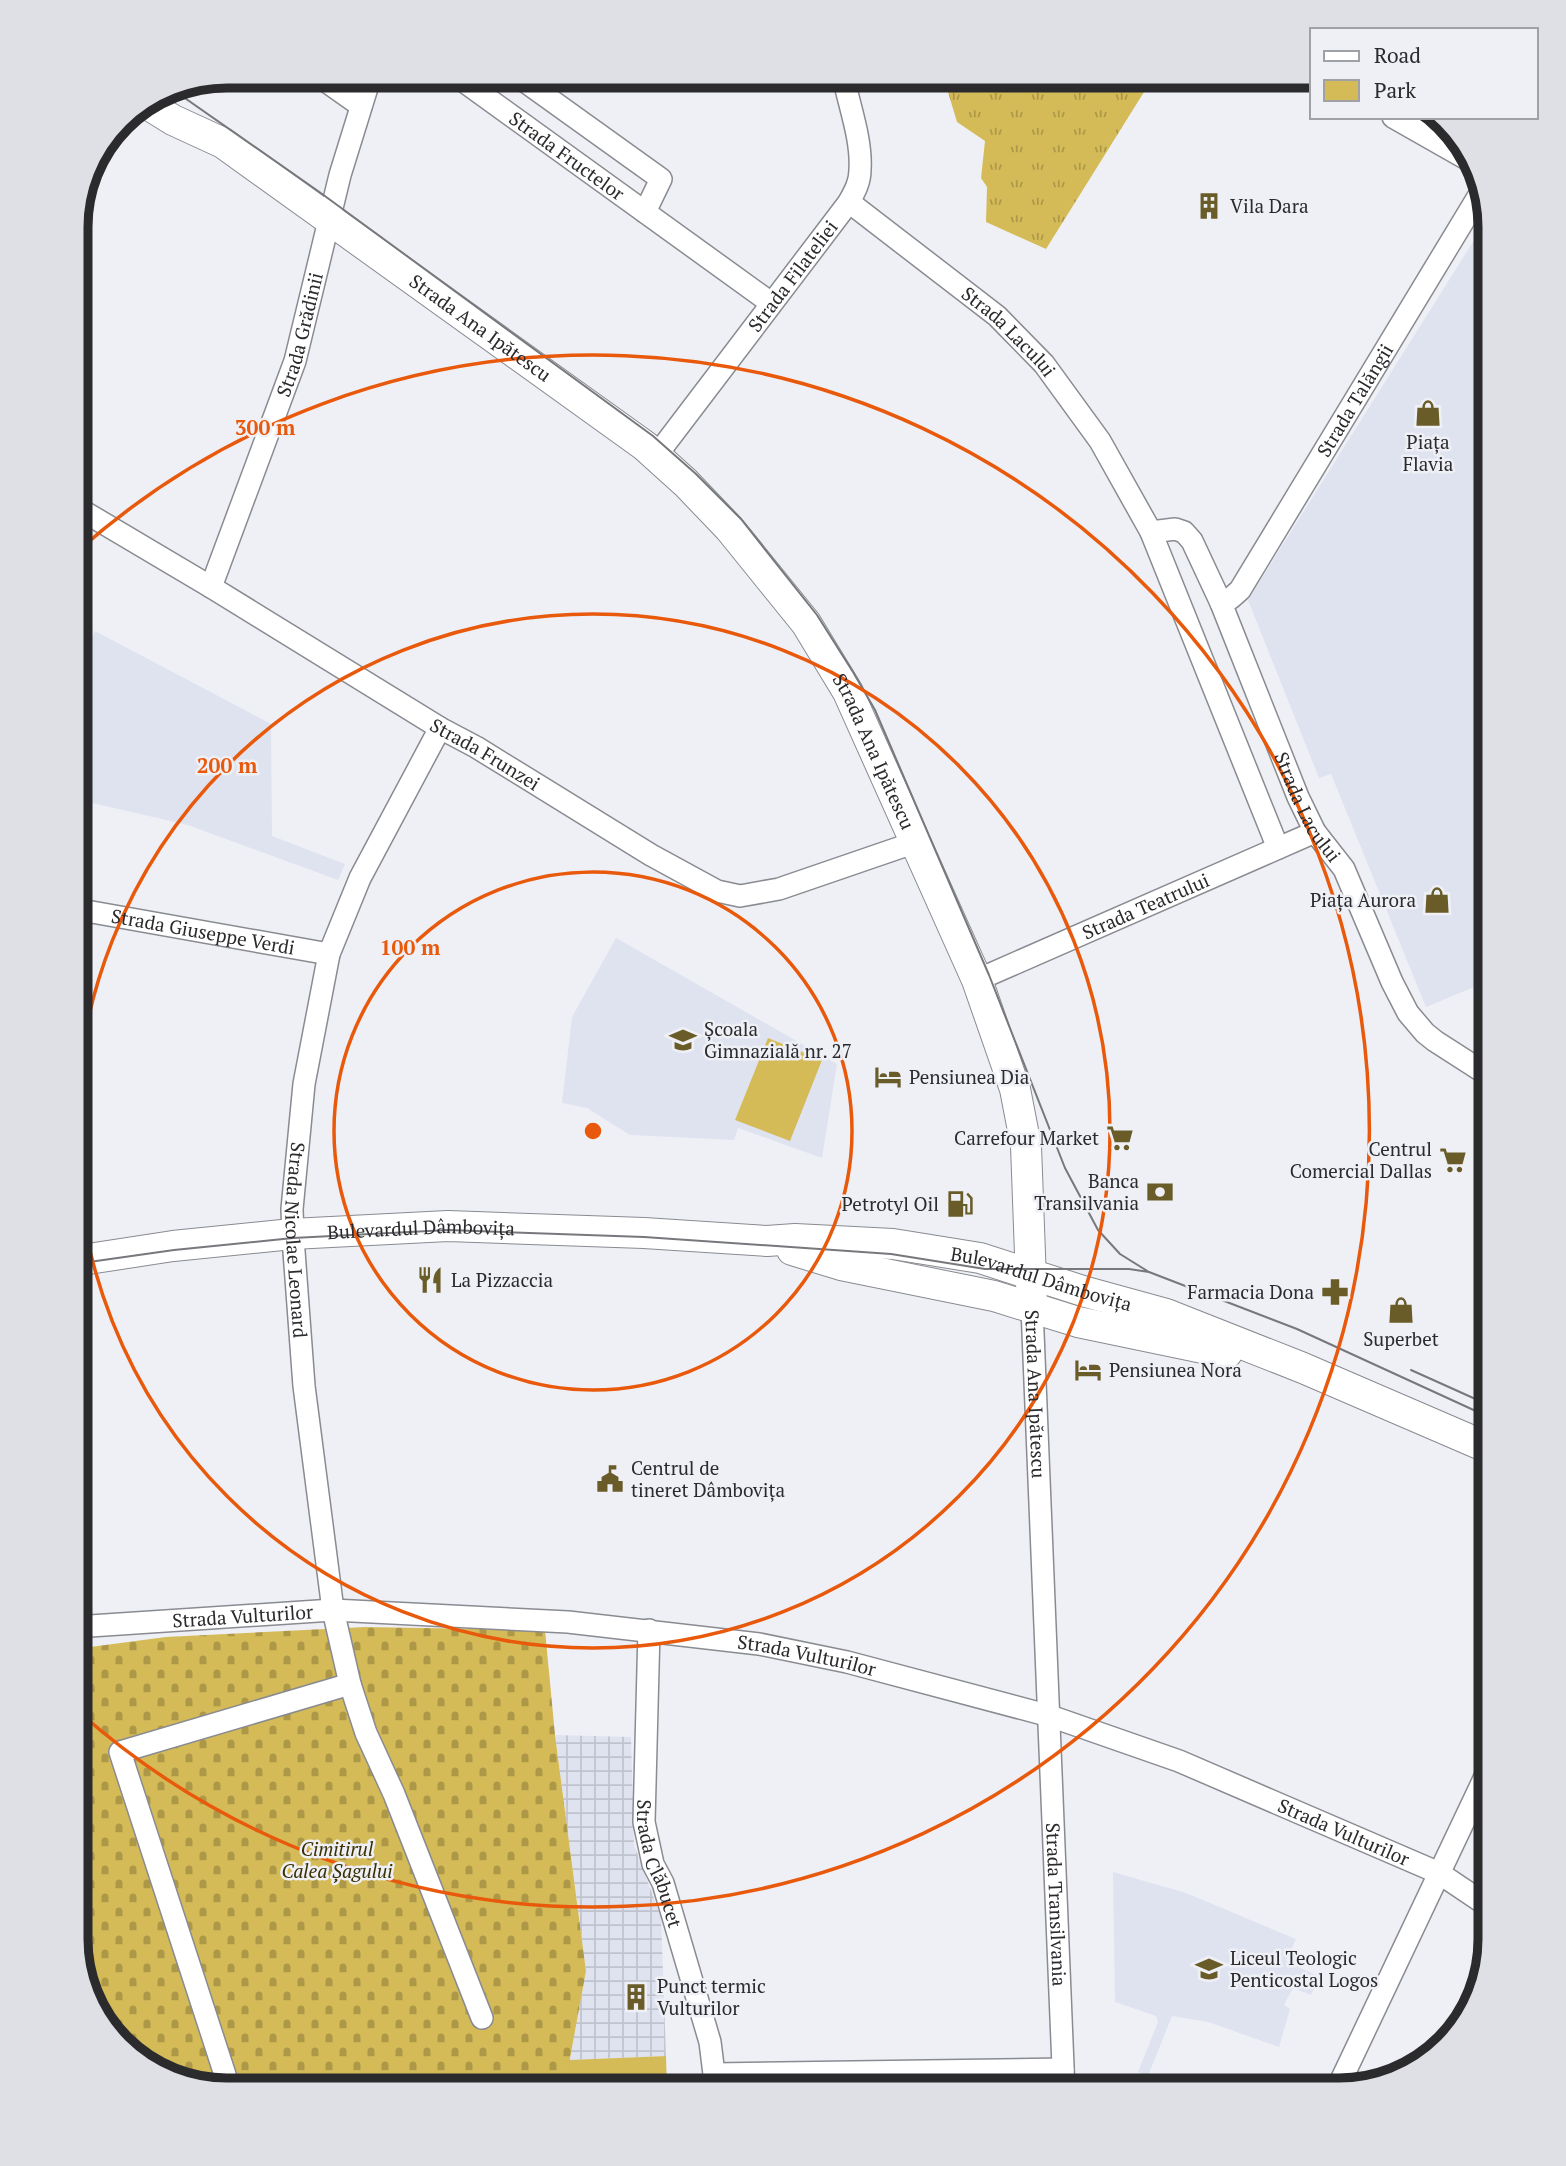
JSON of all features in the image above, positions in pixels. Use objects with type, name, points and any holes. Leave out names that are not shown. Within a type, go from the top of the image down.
[{"type":"main road","name":"Strada Ana Ipătescu","points":[[154,108],[223,143],[656,456],[730,529],[806,623],[848,692],[916,842],[976,981],[1016,1089],[1028,1176],[1032,1308]]},
{"type":"main road","name":"Bulevardul Dâmbovița","points":[[88,1259],[173,1246],[292,1234],[448,1226],[893,1244],[980,1258],[1166,1314],[1303,1368],[1478,1443]]},
{"type":"main road","name":"Bulevardul Dâmbovița","points":[[767,1241],[841,1265],[994,1296],[1078,1322],[1303,1368]]},
{"type":"street","points":[[335,88],[361,106]]},
{"type":"street","name":"Strada Grădinii","points":[[211,587],[295,362],[340,176],[367,88]]},
{"type":"street","name":"Strada Fructelor","points":[[472,88],[771,303]]},
{"type":"street","name":"Strada Fructelor","points":[[534,88],[661,179],[645,212]]},
{"type":"street","name":"Strada Filateliei","points":[[656,456],[849,202],[858,185],[861,169],[858,142],[842,88]]},
{"type":"street","points":[[1397,119],[1458,154]]},
{"type":"street","name":"Strada Talăngii","points":[[1221,603],[1240,590],[1476,201]]},
{"type":"street","name":"Strada Lacului","points":[[849,202],[998,316],[1044,364],[1100,441],[1151,532],[1278,848]]},
{"type":"street","name":"Strada Frunzei","points":[[88,514],[440,729],[476,747],[651,855],[717,891],[740,896],[779,889],[916,842]]},
{"type":"street","name":"Strada Lacului","points":[[1151,532],[1175,529],[1192,541],[1221,603],[1298,797],[1315,832],[1344,869],[1408,1013],[1435,1041],[1478,1067]]},
{"type":"street","name":"Strada Nicolae Leonard","points":[[440,729],[360,878],[329,954],[304,1084],[292,1234],[303,1386],[333,1610],[349,1684],[366,1733],[394,1794],[482,2018]]},
{"type":"street","name":"Strada Teatrului","points":[[976,981],[1315,832]]},
{"type":"street","name":"Strada Giuseppe Verdi","points":[[88,911],[329,954]]},
{"type":"street","name":"Strada Ana Ipătescu","points":[[1032,1308],[1050,1716]]},
{"type":"street","name":"Strada Vulturilor","points":[[88,1627],[333,1610],[568,1622],[759,1644],[847,1662],[1050,1716],[1179,1761],[1439,1873],[1478,1899]]},
{"type":"street","name":"Strada Clăbucet","points":[[649,1630],[644,1822],[653,1864],[663,1883],[710,2042],[714,2078]]},
{"type":"street","points":[[226,2078],[120,1752],[349,1684]]},
{"type":"street","name":"Strada Transilvania","points":[[1050,1716],[1063,2078]]},
{"type":"street","points":[[1342,2078],[1478,1791]]},
{"type":"street","points":[[821,2078],[1063,2069]]},
{"type":"shaded area","name":"Piața Flavia","points":[[1478,234],[1478,985],[1426,1007],[1331,774],[1319,778],[1248,600]]},
{"type":"shaded area","points":[[95,631],[271,724],[272,836],[345,864],[338,880],[188,825],[88,802],[88,645]]},
{"type":"shaded area","name":"Școala Gimnazială nr. 27","points":[[616,938],[837,1064],[822,1158],[738,1128],[734,1140],[630,1135],[587,1108],[562,1103],[572,1017]]},
{"type":"shaded area","points":[[555,1735],[631,1737],[634,1845],[661,1917],[666,2056],[569,2060],[586,1971]]},
{"type":"shaded area","name":"Liceul Teologic Penticostal Logos","points":[[1113,1872],[1186,1893],[1296,1939],[1286,1961],[1320,1977],[1311,1995],[1293,1988],[1284,2005],[1290,2009],[1279,2047],[1208,2022],[1172,2016],[1148,2076],[1138,2072],[1158,2022],[1156,2016],[1115,2002]]},
{"type":"green space","points":[[947,88],[1147,88],[1046,249],[986,222],[987,187],[981,178],[985,141],[957,122]]},
{"type":"green space","points":[[768,1038],[822,1060],[790,1141],[735,1120]]},
{"type":"green space","name":"Cimitirul Calea Șagului","points":[[365,1627],[545,1630],[555,1735],[586,1971],[566,2078],[218,2078],[199,2076],[173,2068],[142,2050],[128,2038],[106,2009],[98,1993],[89,1958],[88,1647],[166,1637]]},
{"type":"green space","points":[[666,2056],[667,2078],[566,2078],[569,2060]]},
{"type":"tram line","points":[[181,95],[318,191],[653,436],[741,519],[817,615],[875,710],[989,975],[1065,1168],[1098,1230],[1120,1254],[1149,1272]]},
{"type":"tram line","points":[[88,1262],[293,1238],[448,1230],[644,1237],[891,1254],[985,1269],[1129,1269],[1149,1272],[1297,1329],[1478,1412]]},
{"type":"tram line","points":[[1411,1370],[1478,1400]]},
{"type":"place","name":"Vila Dara","points":[[1209,206]]},
{"type":"place","name":"Piața Flavia","points":[[1428,413]]},
{"type":"place","name":"Piața Aurora","points":[[1437,900]]},
{"type":"place","name":"Școala Gimnazială nr. 27","points":[[683,1040]]},
{"type":"place","name":"Pensiunea Dia","points":[[888,1077]]},
{"type":"place","name":"Carrefour Market","points":[[1120,1138]]},
{"type":"place","name":"Centrul Comercial Dallas","points":[[1453,1160]]},
{"type":"place","name":"Banca Transilvania","points":[[1160,1192]]},
{"type":"place","name":"Petrotyl Oil","points":[[960,1204]]},
{"type":"place","name":"La Pizzaccia","points":[[430,1280]]},
{"type":"place","name":"Farmacia Dona","points":[[1335,1292]]},
{"type":"place","name":"Superbet","points":[[1401,1310]]},
{"type":"place","name":"Pensiunea Nora","points":[[1088,1370]]},
{"type":"place","name":"Centrul de tineret Dâmbovița","points":[[610,1479]]},
{"type":"place","name":"Liceul Teologic Penticostal Logos","points":[[1209,1969]]},
{"type":"place","name":"Punct termic Vulturilor","points":[[636,1997]]}]
